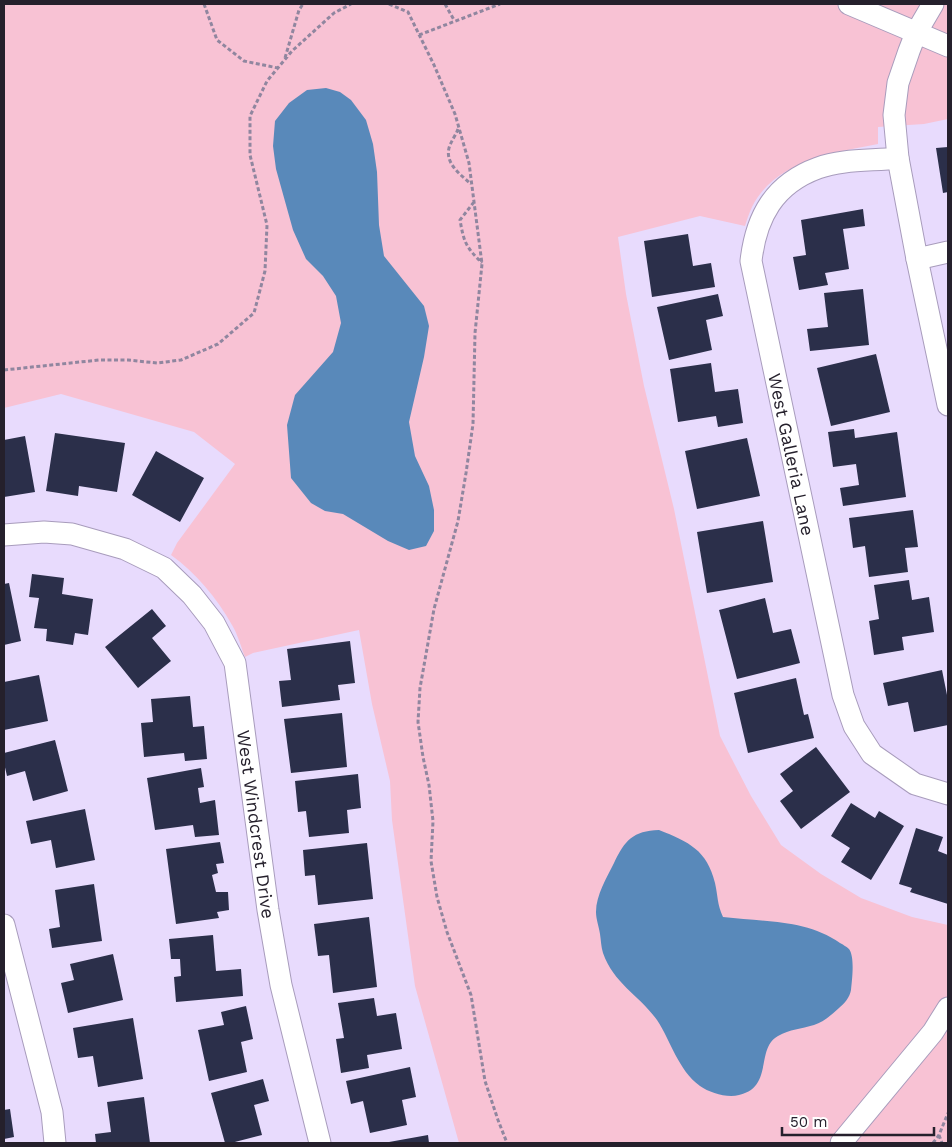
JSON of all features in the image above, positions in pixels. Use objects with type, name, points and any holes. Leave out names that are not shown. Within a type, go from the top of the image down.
[{"type":"street","points":[[849,4],[948,46]]},
{"type":"street","points":[[935,6],[916,33],[898,82],[894,115],[898,158],[916,258],[948,405]]},
{"type":"street","name":"West Galleria Lane","points":[[898,158],[841,163],[818,168],[794,180],[779,191],[767,208],[758,226],[753,243],[751,261],[843,695],[854,726],[872,754],[915,784],[948,794]]},
{"type":"street","points":[[916,258],[948,252]]},
{"type":"street","name":"West Windcrest Drive","points":[[4,535],[44,532],[72,534],[126,549],[164,568],[192,595],[214,623],[236,663],[268,910],[281,985],[320,1143]]},
{"type":"street","points":[[4,925],[52,1112],[55,1143]]},
{"type":"street","points":[[842,1143],[934,1032],[948,1008]]},
{"type":"path","points":[[204,4],[217,40],[244,61],[278,68]]},
{"type":"path","points":[[284,61],[299,10],[303,4]]},
{"type":"path","points":[[4,370],[99,360],[157,362],[181,360],[218,344],[254,313],[265,271],[267,225],[250,155],[250,116],[267,81],[284,61],[334,12],[351,4]]},
{"type":"path","points":[[389,4],[408,12],[455,114],[469,163],[482,264],[475,333],[473,424],[458,521],[434,609],[420,688],[418,722],[422,757],[429,785],[432,821],[431,861],[436,897],[471,995],[485,1081],[507,1143]]},
{"type":"path","points":[[446,4],[454,20]]},
{"type":"path","points":[[419,35],[500,4]]},
{"type":"path","points":[[459,128],[449,148],[450,163],[472,185]]},
{"type":"path","points":[[474,202],[460,220],[463,240],[482,264]]},
{"type":"path","points":[[933,1143],[948,1112]]},
{"type":"path","points":[[939,1134],[942,1143]]},
{"type":"shaded area","points":[[4,4],[948,4],[948,119],[924,124],[878,127],[878,144],[824,156],[790,169],[762,191],[752,207],[745,226],[700,216],[618,237],[626,294],[644,386],[674,509],[720,736],[751,796],[781,845],[821,874],[861,898],[912,917],[948,925],[948,1143],[459,1143],[415,986],[392,820],[390,781],[372,704],[359,630],[253,653],[245,657],[238,637],[220,605],[197,578],[171,555],[177,543],[235,464],[194,432],[61,394],[4,408]]},
{"type":"water","points":[[326,88],[340,92],[351,100],[366,120],[373,144],[377,172],[379,225],[384,256],[424,306],[429,326],[409,422],[415,456],[429,486],[434,510],[434,531],[426,546],[409,550],[388,541],[343,514],[325,511],[311,503],[291,478],[287,425],[295,395],[333,352],[341,323],[336,296],[323,276],[306,259],[293,230],[276,169],[273,146],[275,121],[289,103],[307,90]]},
{"type":"water","points":[[659,830],[688,843],[702,855],[712,872],[723,917],[799,926],[827,935],[849,949],[851,953],[853,969],[851,990],[845,1002],[821,1022],[787,1032],[771,1042],[757,1084],[750,1091],[739,1095],[729,1096],[714,1093],[700,1086],[692,1079],[680,1064],[657,1020],[620,981],[603,953],[596,917],[596,906],[602,886],[622,848],[631,838],[643,832]]},
{"type":"building","points":[[948,147],[948,192],[943,193],[936,148]]},
{"type":"building","points":[[863,209],[865,226],[843,229],[849,269],[825,273],[828,285],[799,290],[793,257],[806,255],[801,220]]},
{"type":"building","points":[[688,234],[693,266],[711,263],[715,287],[652,297],[644,241]]},
{"type":"building","points":[[863,289],[869,345],[810,351],[807,329],[828,327],[824,293]]},
{"type":"building","points":[[718,294],[723,316],[706,320],[712,350],[669,360],[657,307]]},
{"type":"building","points":[[876,354],[890,412],[831,426],[817,368]]},
{"type":"building","points":[[711,363],[715,392],[738,389],[743,423],[718,427],[716,416],[678,422],[670,369]]},
{"type":"building","points":[[854,429],[855,438],[897,432],[906,497],[843,506],[840,488],[859,485],[856,464],[833,467],[828,432]]},
{"type":"building","points":[[55,433],[125,443],[117,492],[79,486],[78,496],[46,491]]},
{"type":"building","points":[[25,436],[35,492],[4,497],[4,440]]},
{"type":"building","points":[[747,438],[760,496],[697,509],[685,451]]},
{"type":"building","points":[[156,451],[204,478],[180,522],[132,495]]},
{"type":"building","points":[[913,510],[918,547],[905,548],[908,572],[869,577],[865,546],[853,548],[849,518]]},
{"type":"building","points":[[763,521],[773,582],[707,593],[697,532]]},
{"type":"building","points":[[32,574],[64,578],[62,594],[93,599],[88,635],[75,633],[73,645],[46,641],[47,629],[34,628],[39,598],[29,597]]},
{"type":"building","points":[[909,580],[912,600],[929,597],[934,632],[902,637],[904,650],[874,655],[869,621],[879,619],[874,585]]},
{"type":"building","points":[[9,583],[21,641],[4,645],[4,584]]},
{"type":"building","points":[[765,598],[773,633],[791,629],[800,663],[737,679],[719,610]]},
{"type":"building","points":[[152,609],[166,626],[152,638],[171,661],[138,688],[105,647]]},
{"type":"building","points":[[350,641],[355,683],[338,685],[340,700],[282,707],[279,681],[291,680],[287,649]]},
{"type":"building","points":[[942,670],[948,700],[948,725],[914,732],[908,702],[888,706],[883,683]]},
{"type":"building","points":[[39,675],[48,721],[4,730],[4,682]]},
{"type":"building","points":[[796,678],[804,715],[808,714],[814,738],[748,753],[734,693]]},
{"type":"building","points":[[190,696],[193,727],[204,726],[207,759],[185,761],[184,753],[144,757],[141,723],[153,722],[151,699]]},
{"type":"building","points":[[342,713],[347,767],[291,773],[284,719]]},
{"type":"building","points":[[55,740],[68,791],[33,801],[25,771],[7,776],[4,753]]},
{"type":"building","points":[[816,747],[850,792],[801,829],[780,801],[793,791],[780,774]]},
{"type":"building","points":[[201,768],[204,787],[198,788],[200,803],[215,800],[219,835],[195,837],[193,825],[155,830],[147,778]]},
{"type":"building","points":[[358,774],[361,808],[347,810],[349,833],[309,837],[306,811],[298,812],[295,781]]},
{"type":"building","points":[[851,803],[875,818],[879,811],[904,826],[871,880],[841,862],[850,848],[831,836]]},
{"type":"building","points":[[85,809],[95,860],[56,868],[51,840],[31,844],[26,821]]},
{"type":"building","points":[[916,828],[943,837],[938,851],[948,855],[948,904],[910,892],[912,888],[899,884]]},
{"type":"building","points":[[220,842],[224,863],[216,864],[218,873],[212,875],[216,892],[228,892],[229,910],[217,912],[219,918],[176,924],[166,849]]},
{"type":"building","points":[[367,843],[373,899],[318,905],[315,875],[305,876],[303,850]]},
{"type":"building","points":[[94,884],[102,941],[52,948],[49,929],[60,927],[55,890]]},
{"type":"building","points":[[369,917],[377,987],[333,993],[329,955],[318,956],[314,924]]},
{"type":"building","points":[[213,935],[216,971],[241,969],[243,996],[176,1002],[174,977],[181,976],[180,959],[171,959],[169,939]]},
{"type":"building","points":[[113,954],[123,1000],[68,1013],[61,983],[74,980],[70,964]]},
{"type":"building","points":[[374,998],[377,1016],[396,1013],[402,1049],[367,1055],[369,1068],[341,1073],[336,1039],[344,1038],[338,1003]]},
{"type":"building","points":[[246,1006],[253,1039],[241,1042],[247,1072],[209,1081],[198,1030],[224,1025],[221,1012]]},
{"type":"building","points":[[133,1018],[143,1079],[98,1087],[93,1056],[78,1058],[73,1028]]},
{"type":"building","points":[[410,1067],[416,1097],[402,1100],[407,1125],[370,1133],[363,1101],[351,1104],[346,1081]]},
{"type":"building","points":[[263,1079],[269,1101],[254,1105],[262,1135],[225,1143],[211,1093]]},
{"type":"building","points":[[144,1097],[150,1143],[96,1143],[95,1134],[111,1132],[107,1102]]},
{"type":"building","points":[[10,1109],[14,1137],[4,1139],[4,1110]]},
{"type":"building","points":[[428,1135],[429,1143],[389,1143],[389,1142]]}]
